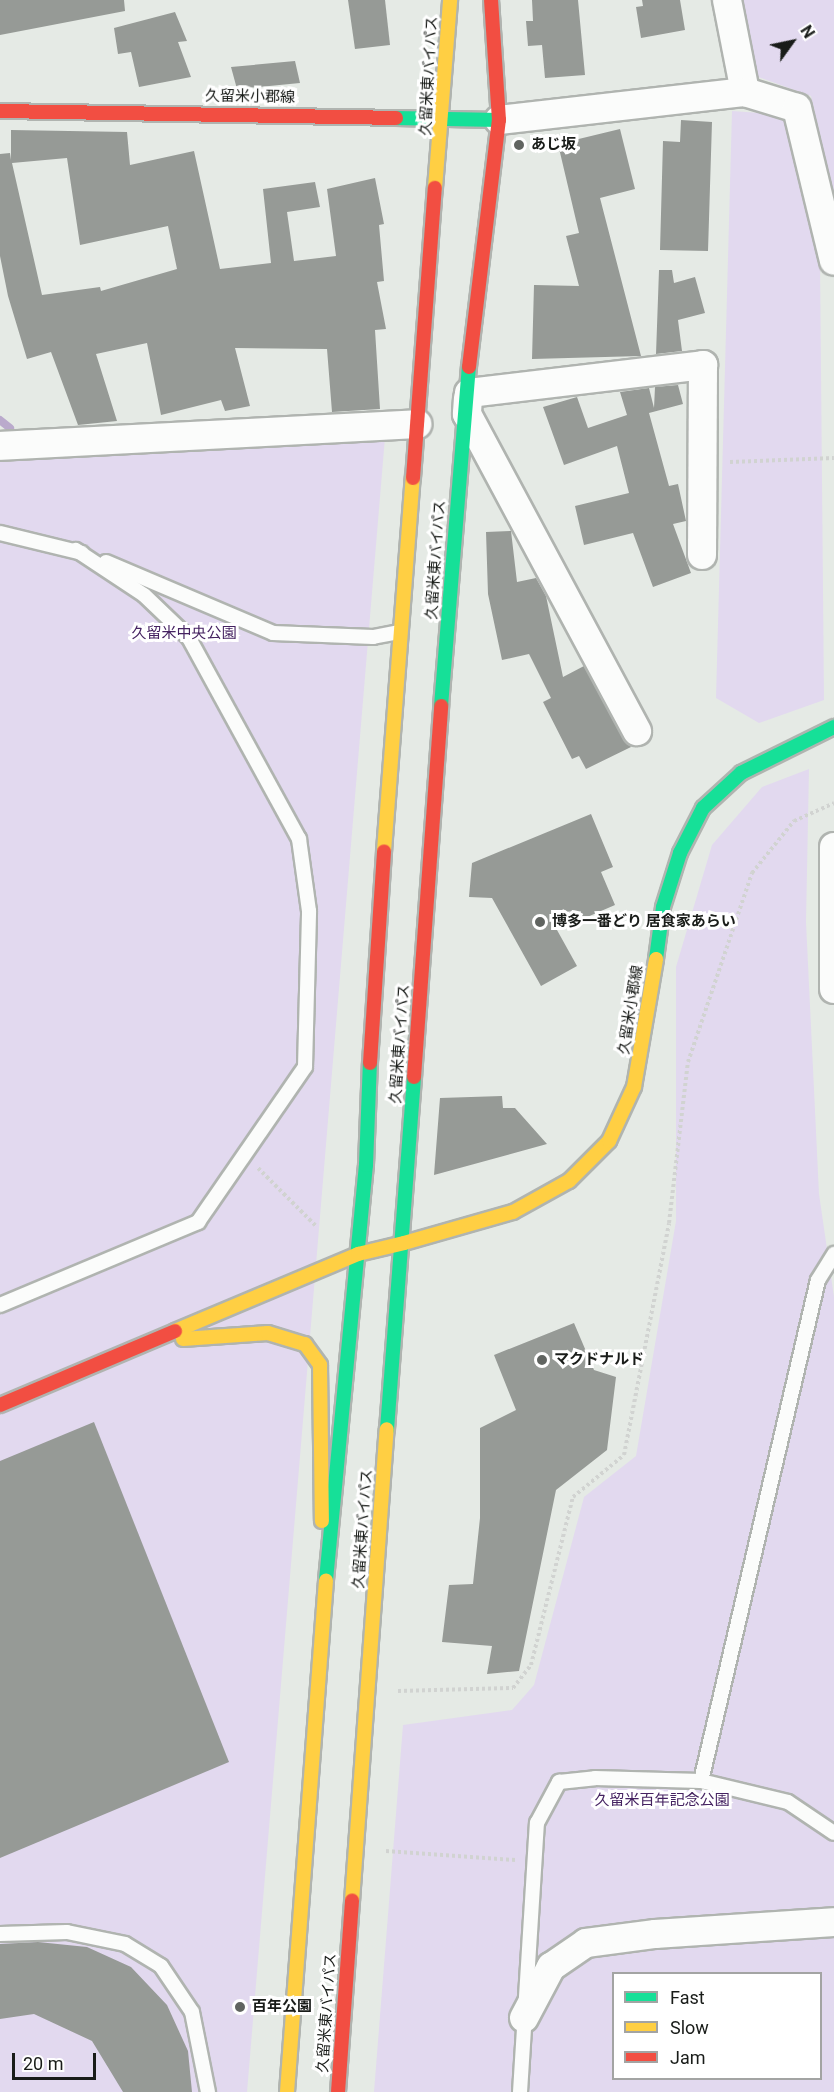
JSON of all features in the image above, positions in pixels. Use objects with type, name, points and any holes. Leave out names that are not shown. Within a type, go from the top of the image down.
[{"type":"main road","name":"久留米東バイパス","points":[[286,2092],[325,1595],[358,1254],[399,632],[444,116],[450,0]]},
{"type":"main road","name":"久留米東バイパス","points":[[338,2092],[369,1692],[394,1322],[404,1244],[471,349],[499,120],[491,0]]},
{"type":"main road","name":"久留米小郡線","points":[[0,111],[444,116],[499,120]]},
{"type":"main road","name":"久留米小郡線","points":[[0,1405],[358,1254],[404,1244],[513,1212],[569,1180],[609,1141],[634,1087],[648,1023],[663,907],[680,853],[703,808],[741,773],[834,727]]},
{"type":"main road","points":[[146,1344],[268,1333],[305,1344],[320,1365],[325,1595]]},
{"type":"street","points":[[727,0],[745,92]]},
{"type":"street","points":[[499,120],[745,92],[797,108],[834,261]]},
{"type":"street","points":[[471,349],[467,414],[637,731]]},
{"type":"street","points":[[469,393],[704,365],[702,555]]},
{"type":"street","points":[[0,446],[417,424]]},
{"type":"street","points":[[834,847],[834,989]]},
{"type":"street","points":[[525,2018],[551,1967],[586,1943],[655,1934],[834,1923]]},
{"type":"lane","points":[[0,533],[76,550],[273,633],[373,637],[399,632]]},
{"type":"lane","points":[[0,1305],[198,1222],[305,1067],[309,911],[299,839],[189,638],[144,595],[76,550]]},
{"type":"lane","points":[[702,1781],[818,1280],[834,1254]]},
{"type":"lane","points":[[520,2092],[537,1823],[559,1782],[595,1778],[702,1781],[788,1802],[834,1833]]},
{"type":"lane","points":[[0,1934],[67,1932],[125,1944],[161,1966],[192,2012],[208,2092]]},
{"type":"path","points":[[703,463],[834,458]]},
{"type":"path","points":[[369,1692],[513,1688],[531,1665],[573,1497],[624,1455],[669,1224],[688,1062],[752,873],[794,822],[834,803]]},
{"type":"path","points":[[244,1155],[316,1226]]},
{"type":"path","points":[[376,1850],[534,1861]]},
{"type":"green space","points":[[736,0],[834,0],[834,195],[811,96],[750,74]]},
{"type":"green space","points":[[732,111],[790,115],[820,260],[824,700],[759,723],[716,698]]},
{"type":"green space","name":"久留米中央公園","points":[[385,437],[247,2092],[0,2092],[0,458]]},
{"type":"green space","name":"久留米百年記念公園","points":[[809,769],[806,922],[819,1194],[834,1297],[834,2092],[374,2092],[403,1725],[512,1710],[534,1685],[584,1497],[636,1456],[676,1221],[676,967],[712,845],[762,787]]},
{"type":"building","points":[[0,0],[124,0],[125,11],[0,35]]},
{"type":"building","points":[[348,0],[385,0],[390,45],[355,49]]},
{"type":"building","points":[[532,0],[578,0],[585,75],[545,78],[542,45],[528,46],[526,21],[533,21]]},
{"type":"building","points":[[642,0],[680,0],[685,30],[641,38],[636,7],[643,6]]},
{"type":"building","points":[[175,12],[187,41],[178,42],[191,77],[139,87],[131,52],[118,54],[114,28]]},
{"type":"building","points":[[295,61],[300,83],[237,89],[231,67]]},
{"type":"building","points":[[681,120],[712,122],[708,251],[660,250],[663,141],[680,142]]},
{"type":"building","points":[[620,129],[635,189],[600,198],[641,356],[532,359],[534,285],[579,286],[566,236],[579,233],[558,144]]},
{"type":"building","points":[[11,130],[127,132],[130,165],[194,151],[220,269],[271,263],[263,189],[315,182],[320,207],[287,212],[294,261],[336,256],[327,189],[375,178],[384,224],[379,225],[384,281],[377,282],[386,329],[375,330],[380,409],[332,412],[327,349],[235,348],[250,406],[225,411],[221,400],[161,415],[147,343],[96,354],[117,421],[78,425],[51,352],[27,359],[8,296],[0,256],[0,154],[10,153],[11,160]],"holes":[[[67,158],[80,245],[168,226],[177,269],[101,291],[100,287],[42,295],[12,163]]]},
{"type":"building","points":[[659,270],[672,270],[674,283],[695,277],[705,313],[678,320],[682,351],[656,354]]},
{"type":"building","points":[[678,385],[683,404],[649,413],[669,486],[678,484],[686,521],[673,524],[691,573],[653,587],[633,533],[584,545],[575,506],[629,493],[617,446],[564,465],[543,407],[577,397],[588,428],[627,415],[620,392],[649,388],[654,408],[655,387]]},
{"type":"building","points":[[511,531],[517,582],[536,578],[546,596],[563,677],[584,666],[631,747],[586,769],[579,756],[572,759],[543,702],[551,698],[529,654],[502,660],[488,594],[486,532]]},
{"type":"building","points":[[591,814],[613,867],[601,872],[615,905],[557,930],[577,966],[541,986],[492,898],[469,897],[472,863]]},
{"type":"building","points":[[502,1096],[503,1108],[515,1108],[547,1144],[434,1175],[440,1098]]},
{"type":"building","points":[[574,1323],[594,1370],[616,1377],[607,1450],[556,1490],[519,1671],[487,1674],[492,1646],[442,1642],[449,1585],[473,1584],[480,1518],[480,1428],[516,1410],[494,1355]]},
{"type":"building","points":[[94,1422],[229,1762],[0,1858],[0,1461]]},
{"type":"building","points":[[38,1942],[87,1947],[131,1967],[167,2005],[188,2051],[192,2092],[123,2092],[92,2041],[34,2014],[0,2019],[0,1944]]},
{"type":"waterway","points":[[0,420],[10,428]]},
{"type":"traffic: fast","points":[[396,118],[499,120]]},
{"type":"traffic: fast","points":[[441,706],[469,367]]},
{"type":"traffic: fast","points":[[656,959],[663,907],[680,853],[703,808],[741,773],[834,727]]},
{"type":"traffic: fast","points":[[326,1580],[366,1165],[370,1063]]},
{"type":"traffic: fast","points":[[387,1429],[414,1077]]},
{"type":"traffic: slow","points":[[435,188],[450,0]]},
{"type":"traffic: slow","points":[[384,851],[413,478]]},
{"type":"traffic: slow","points":[[404,1243],[513,1212],[569,1181],[609,1141],[634,1087],[656,959]]},
{"type":"traffic: slow","points":[[175,1331],[358,1254],[404,1243]]},
{"type":"traffic: slow","points":[[183,1339],[268,1333],[305,1344],[320,1365],[322,1521]]},
{"type":"traffic: slow","points":[[352,1901],[387,1429]]},
{"type":"traffic: slow","points":[[287,2092],[326,1580]]},
{"type":"traffic: jam","points":[[469,367],[499,120],[491,0]]},
{"type":"traffic: jam","points":[[0,111],[396,118]]},
{"type":"traffic: jam","points":[[413,478],[435,188]]},
{"type":"traffic: jam","points":[[414,1077],[441,706]]},
{"type":"traffic: jam","points":[[370,1063],[384,851]]},
{"type":"traffic: jam","points":[[0,1405],[175,1331]]},
{"type":"traffic: jam","points":[[338,2092],[352,1901]]},
{"type":"place","name":"あじ坂","points":[[519,145]]},
{"type":"place","name":"博多一番どり 居食家あらい","points":[[540,922]]},
{"type":"place","name":"マクドナルド","points":[[542,1360]]},
{"type":"place","name":"百年公園","points":[[240,2007]]}]
